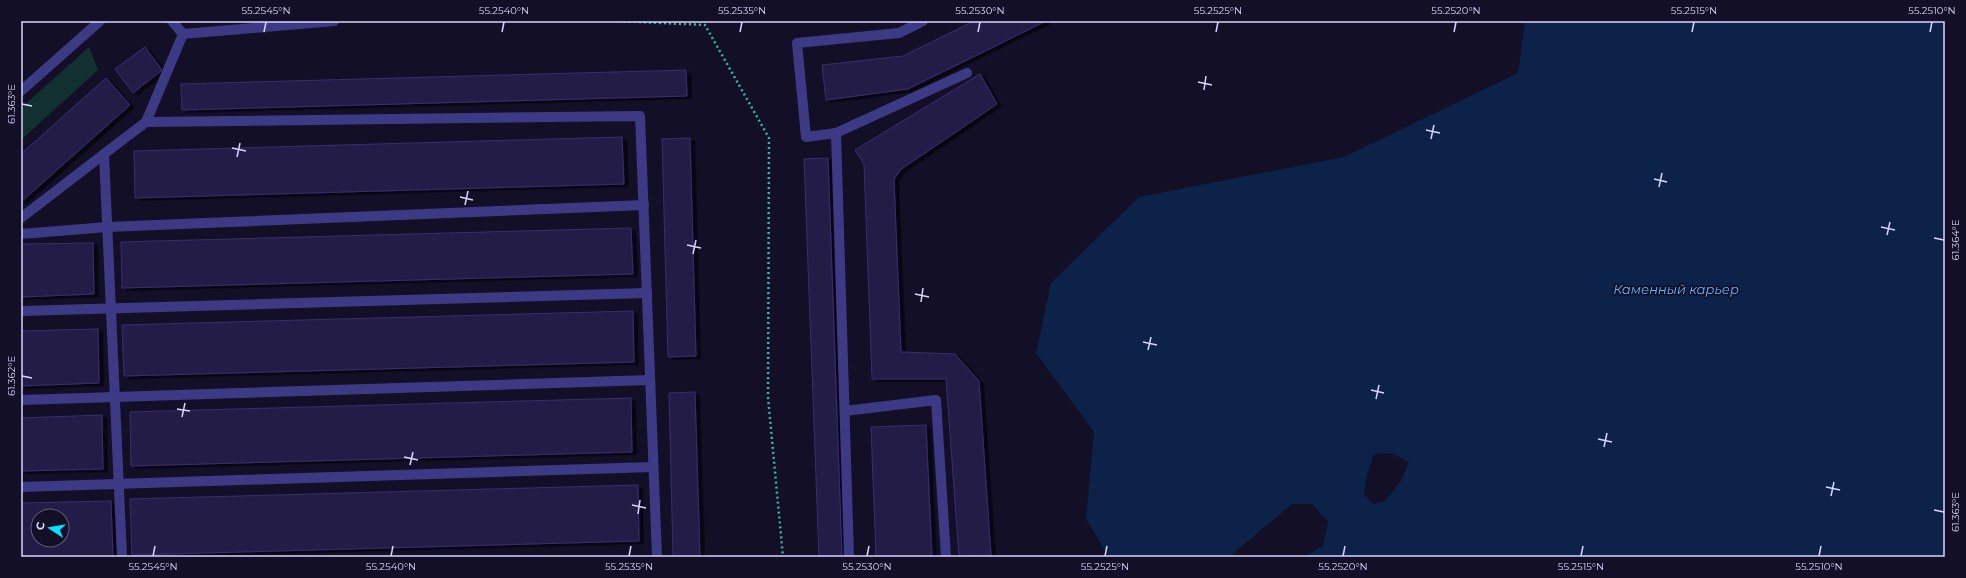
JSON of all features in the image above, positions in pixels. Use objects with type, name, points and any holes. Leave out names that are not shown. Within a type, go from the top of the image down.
[{"type":"lane","points":[[21,92],[100,21]]},
{"type":"lane","points":[[172,21],[184,34]]},
{"type":"lane","points":[[184,34],[334,21]]},
{"type":"lane","points":[[923,21],[899,33],[797,43],[806,137],[836,133],[967,74]]},
{"type":"lane","points":[[21,218],[146,122],[184,34]]},
{"type":"lane","points":[[146,122],[640,116],[656,557]]},
{"type":"lane","points":[[836,133],[849,557]]},
{"type":"lane","points":[[104,154],[122,557]]},
{"type":"lane","points":[[21,234],[107,227],[644,205]]},
{"type":"lane","points":[[21,311],[647,293]]},
{"type":"lane","points":[[21,400],[650,380]]},
{"type":"lane","points":[[845,411],[936,400],[946,557]]},
{"type":"lane","points":[[21,487],[653,467]]},
{"type":"path","points":[[619,21],[705,25],[769,138],[768,397],[783,557]]},
{"type":"green space","points":[[89,47],[98,70],[21,140],[21,108]]},
{"type":"water","name":"Каменный карьер","points":[[1525,21],[1945,21],[1945,557],[1303,557],[1323,546],[1328,522],[1312,504],[1292,504],[1229,557],[1109,557],[1086,519],[1094,432],[1036,353],[1051,283],[1139,197],[1344,157],[1518,73]],"holes":[[[1391,453],[1409,462],[1401,481],[1385,501],[1373,504],[1364,494],[1367,474],[1374,454]]]},
{"type":"building","points":[[974,21],[1046,21],[908,89],[826,100],[822,65],[903,56]]},
{"type":"building","points":[[145,47],[162,70],[133,93],[115,69]]},
{"type":"building","points":[[686,70],[687,96],[182,110],[181,84]]},
{"type":"building","points":[[980,74],[997,104],[900,170],[894,179],[901,352],[955,354],[979,381],[991,555],[959,556],[946,379],[872,379],[864,164],[855,150]]},
{"type":"building","points":[[106,78],[130,105],[21,202],[21,154]]},
{"type":"building","points":[[622,137],[624,184],[135,198],[134,151]]},
{"type":"building","points":[[690,138],[696,356],[668,357],[662,139]]},
{"type":"building","points":[[828,158],[842,557],[819,557],[804,159]]},
{"type":"building","points":[[631,228],[633,274],[122,288],[121,242]]},
{"type":"building","points":[[93,243],[94,294],[21,297],[21,244]]},
{"type":"building","points":[[633,311],[634,362],[124,376],[122,325]]},
{"type":"building","points":[[98,329],[99,383],[21,386],[21,331]]},
{"type":"building","points":[[695,392],[700,557],[673,557],[669,393]]},
{"type":"building","points":[[631,398],[632,452],[131,466],[130,412]]},
{"type":"building","points":[[102,415],[103,469],[21,471],[21,418]]},
{"type":"building","points":[[926,425],[932,557],[876,557],[871,427]]},
{"type":"building","points":[[638,485],[639,541],[132,555],[130,499]]},
{"type":"building","points":[[111,501],[113,557],[21,557],[21,503]]}]
